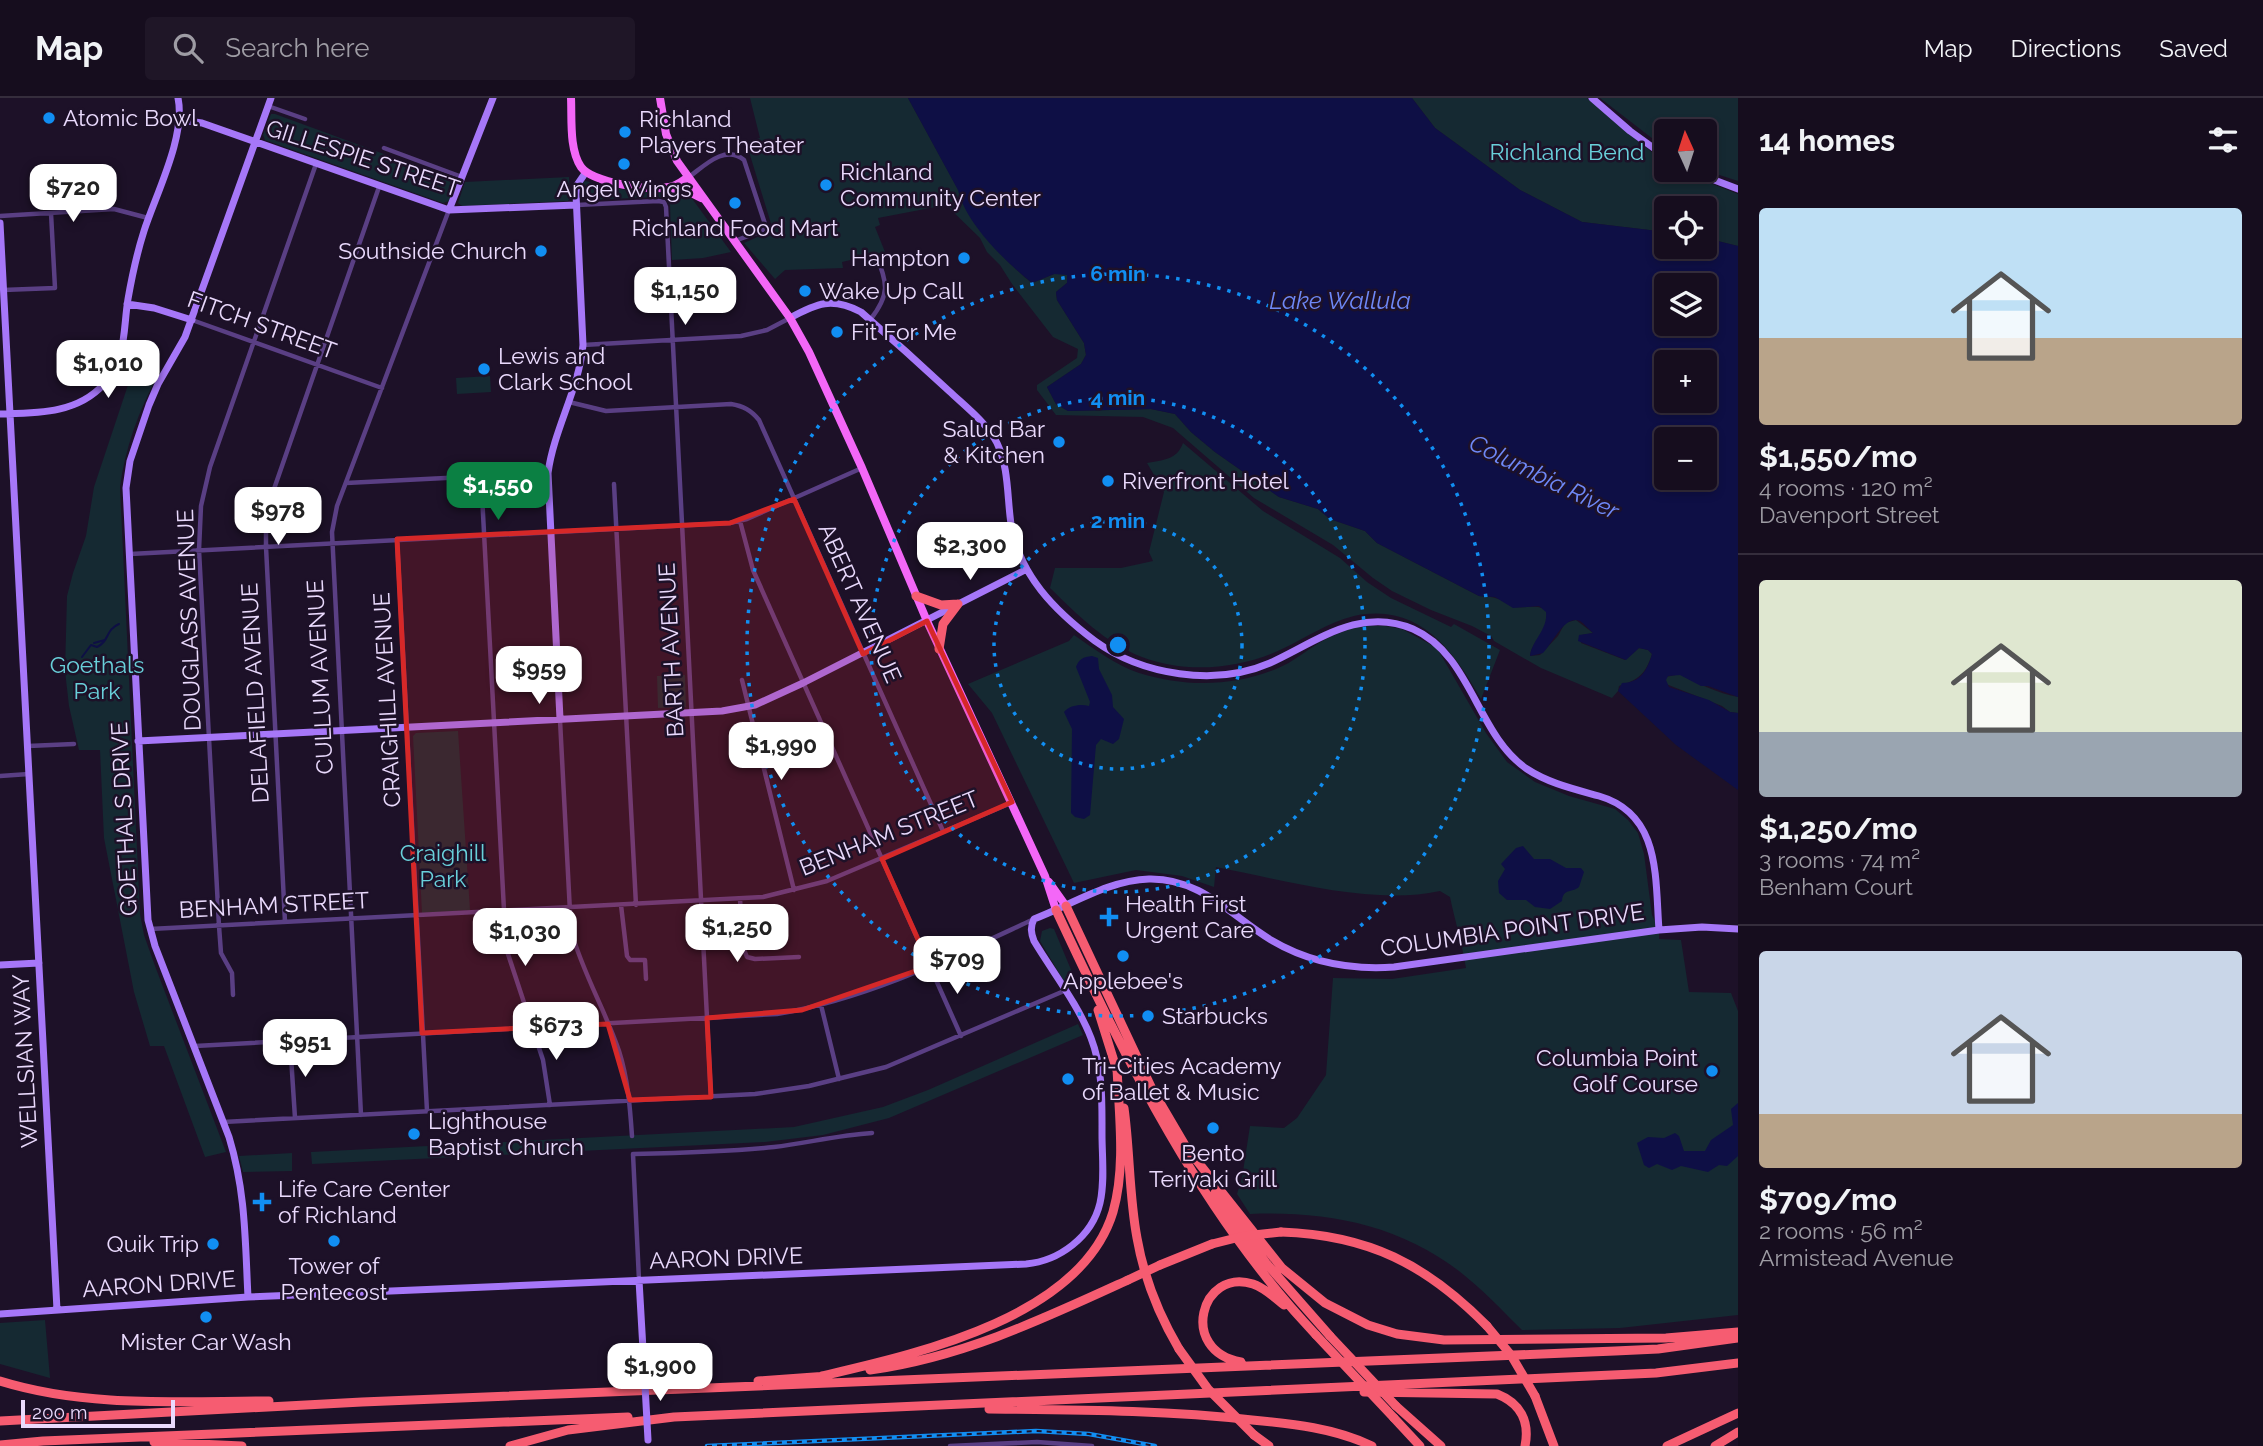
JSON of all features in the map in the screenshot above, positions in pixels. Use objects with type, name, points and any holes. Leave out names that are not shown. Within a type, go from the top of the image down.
[{"type":"highway","points":[[916,596],[941,605],[958,604]]},
{"type":"highway","points":[[939,649],[943,624],[958,604]]},
{"type":"highway","points":[[1061,908],[1088,978],[1116,1068],[1126,1122],[1137,1240],[1160,1315],[1179,1349],[1217,1400],[1269,1446]]},
{"type":"highway","points":[[1061,908],[1152,1089],[1185,1147],[1225,1207],[1266,1263],[1432,1446]]},
{"type":"highway","points":[[1088,978],[1143,1091],[1196,1180],[1247,1251],[1315,1334],[1420,1446]]},
{"type":"highway","points":[[822,1376],[913,1354],[975,1332],[1053,1290],[1087,1261],[1107,1227],[1118,1188],[1119,1118],[1116,1068]]},
{"type":"highway","points":[[1185,1147],[1250,1230],[1290,1275],[1325,1303],[1368,1325],[1397,1334],[1444,1340],[1643,1338],[1738,1332]]},
{"type":"highway","points":[[655,1391],[822,1376],[902,1365],[991,1341],[1212,1244],[1244,1236],[1281,1232],[1315,1233],[1345,1238],[1392,1255],[1440,1283],[1487,1326],[1511,1356],[1535,1396],[1554,1446]]},
{"type":"highway","points":[[1285,1364],[1232,1361],[1215,1352],[1206,1340],[1202,1326],[1203,1312],[1212,1295],[1228,1284],[1255,1284],[1269,1292],[1315,1334]]},
{"type":"highway","points":[[0,1421],[362,1402],[1658,1349],[1738,1338]]},
{"type":"highway","points":[[0,1445],[1656,1373],[1738,1363]]},
{"type":"highway","points":[[0,1381],[84,1399],[362,1402]]},
{"type":"highway","points":[[1289,1390],[1497,1394],[1513,1403],[1523,1415],[1527,1429],[1525,1446]]},
{"type":"highway","points":[[1396,1406],[1441,1446]]},
{"type":"highway","points":[[907,1407],[1145,1411],[1204,1415],[1321,1429],[1373,1446]]},
{"type":"highway","points":[[1667,1446],[1738,1413]]},
{"type":"highway","points":[[510,1446],[568,1430],[674,1417]]},
{"type":"highway","points":[[1716,1446],[1738,1432]]},
{"type":"highway","points":[[111,1439],[242,1446]]},
{"type":"main road","points":[[571,98],[574,150],[586,172],[608,181],[685,190],[706,202]]},
{"type":"main road","points":[[660,98],[673,154],[790,318],[862,468],[939,649],[1061,908]]},
{"type":"main road","points":[[668,188],[688,177]]},
{"type":"street","points":[[0,414],[63,409],[84,401],[108,380],[124,345],[127,304],[136,259],[176,139],[180,120],[178,98]]},
{"type":"street","name":"CULLUM AVENUE","points":[[361,1115],[331,543],[333,521],[493,98]]},
{"type":"street","points":[[1592,98],[1654,148]]},
{"type":"street","points":[[270,102],[304,119]]},
{"type":"street","name":"GOETHALS DRIVE","points":[[248,1297],[243,1194],[234,1154],[150,929],[147,912],[126,488],[130,461],[158,384],[192,320],[270,102]]},
{"type":"street","name":"GILLESPIE STREET","points":[[180,120],[202,123],[449,211],[664,202]]},
{"type":"street","points":[[384,148],[463,177]]},
{"type":"street","points":[[688,177],[724,154],[734,154],[744,160],[766,227],[761,232],[744,236],[735,242]]},
{"type":"street","name":"DOUGLASS AVENUE","points":[[233,995],[232,973],[221,953],[219,926],[199,550],[200,520],[206,479],[316,164]]},
{"type":"street","points":[[586,172],[577,187],[576,205],[583,345],[581,366],[553,449],[548,473],[571,931],[626,1076],[632,1136]]},
{"type":"street","points":[[1717,181],[1738,189]]},
{"type":"street","name":"DELAFIELD AVENUE","points":[[285,922],[266,547],[267,504],[379,187]]},
{"type":"street","name":"BARTH AVENUE","points":[[664,202],[711,1097]]},
{"type":"street","points":[[0,216],[114,209],[149,218]]},
{"type":"street","points":[[3,290],[55,288],[51,213]]},
{"type":"street","name":"WELLSIAN WAY","points":[[0,223],[57,1310]]},
{"type":"street","points":[[870,320],[881,304],[886,290],[884,275],[876,256]]},
{"type":"street","points":[[583,345],[750,334],[775,327],[814,306],[833,303],[853,308],[870,320],[987,427],[1006,469],[1011,526],[1025,570],[1050,602],[1105,648],[1132,661],[1172,672],[1206,675],[1267,664],[1335,630],[1360,622],[1396,623],[1425,635],[1452,660],[1494,734],[1523,765],[1555,783],[1608,798],[1634,816],[1646,834],[1651,849],[1659,930]]},
{"type":"street","name":"FITCH STREET","points":[[127,304],[154,308],[192,320],[382,388]]},
{"type":"street","points":[[569,402],[606,411],[676,408]]},
{"type":"street","name":"ABERT AVENUE","points":[[676,408],[731,404],[745,407],[759,420],[943,831]]},
{"type":"street","points":[[129,554],[740,521],[862,468]]},
{"type":"street","points":[[346,483],[548,473]]},
{"type":"street","points":[[481,476],[503,911],[510,965],[543,1060],[550,1105]]},
{"type":"street","points":[[614,484],[636,905]]},
{"type":"street","points":[[740,521],[753,570],[961,1036]]},
{"type":"street","name":"CRAIGHILL AVENUE","points":[[397,540],[426,1111]]},
{"type":"street","points":[[138,741],[722,711],[749,706],[803,683],[1025,570]]},
{"type":"street","points":[[742,680],[794,891]]},
{"type":"street","points":[[27,746],[75,744]]},
{"type":"street","points":[[0,776],[29,774]]},
{"type":"street","name":"BENHAM STREET","points":[[150,929],[740,900],[794,891],[827,881],[1012,802]]},
{"type":"street","name":"COLUMBIA POINT DRIVE","points":[[1061,908],[1117,885],[1134,881],[1164,880],[1182,883],[1202,892],[1270,939],[1294,951],[1328,962],[1369,968],[1394,967],[1659,930],[1702,927],[1738,929]]},
{"type":"street","points":[[740,900],[743,947],[747,957],[799,957]]},
{"type":"street","points":[[621,905],[627,956],[630,960],[645,960],[646,979]]},
{"type":"street","points":[[194,1046],[777,1014],[821,1005],[867,991],[1061,908]]},
{"type":"street","name":"AARON DRIVE","points":[[0,1314],[248,1297],[1026,1264],[1048,1259],[1068,1249],[1090,1227],[1100,1202],[1103,1167],[1101,1077],[1086,1026],[1031,933],[1034,919]]},
{"type":"street","points":[[0,965],[39,963]]},
{"type":"street","points":[[223,1122],[755,1094],[839,1079],[886,1067],[1064,991]]},
{"type":"street","points":[[821,1005],[839,1079]]},
{"type":"street","points":[[290,1041],[295,1118]]},
{"type":"street","points":[[648,1443],[633,1154],[770,1147],[872,1133]]},
{"type":"street","points":[[950,1446],[1037,1442],[1093,1446]]},
{"type":"highlighted area","points":[[794,499],[863,654],[927,621],[1012,802],[882,859],[930,966],[802,1010],[707,1018],[711,1097],[630,1100],[608,1024],[422,1033],[397,539],[730,523]]},
{"type":"green space","points":[[750,98],[908,98],[970,216],[989,241],[1032,283],[1054,274],[1067,274],[1067,283],[1056,292],[1057,300],[1084,343],[1086,355],[1081,364],[1047,387],[1056,404],[1068,411],[1151,409],[1175,414],[1215,452],[1279,497],[1318,509],[1330,519],[1365,531],[1377,543],[1479,596],[1498,599],[1515,607],[1544,609],[1548,613],[1548,619],[1530,656],[1540,655],[1558,636],[1565,623],[1576,620],[1593,633],[1582,635],[1581,643],[1625,660],[1639,648],[1648,650],[1652,654],[1647,667],[1636,679],[1619,686],[1612,698],[1541,668],[1472,626],[1392,591],[1333,545],[1254,498],[1173,428],[1143,417],[1056,415],[1037,390],[1037,385],[1077,358],[1078,349],[1053,337],[1000,265],[987,252],[980,238],[946,205],[878,218],[880,225],[875,227],[885,252],[842,262],[843,268],[785,270],[775,279],[744,243],[773,230],[746,142],[760,138]]},
{"type":"green space","name":"Richland Bend","points":[[1412,98],[1587,98],[1654,154],[1654,182],[1708,182],[1738,194],[1738,246],[1717,241],[1717,196],[1654,196],[1654,231],[1582,222],[1520,190],[1435,128]]},
{"type":"green space","points":[[1600,98],[1738,98],[1738,181],[1717,174],[1717,119],[1654,119],[1654,140]]},
{"type":"green space","points":[[271,114],[452,179],[455,185],[449,201],[443,203],[265,140],[263,135]]},
{"type":"green space","points":[[569,177],[568,201],[462,206],[458,203],[465,182]]},
{"type":"green space","points":[[582,182],[628,190],[688,193],[731,252],[703,258],[672,260],[670,205],[667,200],[659,197],[584,200],[580,198]]},
{"type":"green space","name":"Goethals Park","points":[[152,369],[158,375],[134,430],[120,487],[140,914],[155,966],[226,1152],[205,1157],[164,1046],[150,1046],[134,992],[104,838],[100,750],[79,750],[69,706],[65,671],[67,596],[86,536],[94,487],[133,370]]},
{"type":"green space","points":[[490,376],[491,392],[457,394],[456,378]]},
{"type":"green space","points":[[1183,443],[1263,511],[1340,558],[1367,582],[1391,598],[1451,627],[1454,624],[1500,650],[1481,699],[1446,648],[1415,623],[1397,616],[1354,616],[1326,626],[1266,656],[1213,667],[1177,666],[1142,657],[1116,644],[1082,618],[1050,588],[1055,568],[1121,568],[1153,561],[1149,552],[1164,492],[1147,463],[1173,456]]},
{"type":"green space","name":"Columbia Point Golf Course","points":[[1356,626],[1402,629],[1437,648],[1486,733],[1507,762],[1535,782],[1569,796],[1615,809],[1628,820],[1638,833],[1644,854],[1652,915],[1659,930],[1659,939],[1681,940],[1689,992],[1731,993],[1738,1011],[1738,1315],[1620,1328],[1522,1330],[1459,1271],[1411,1242],[1360,1224],[1333,1218],[1250,1214],[1237,1194],[1250,1126],[1284,1128],[1297,1118],[1326,1075],[1333,978],[1392,979],[1466,968],[1450,897],[1440,891],[1386,895],[1328,890],[1216,867],[1214,887],[1182,876],[1136,870],[1074,883],[992,713],[968,684],[1069,641],[1074,635],[1114,661],[1139,673],[1191,683],[1225,682],[1276,669],[1326,639]]},
{"type":"green space","points":[[1680,674],[1708,688],[1738,697],[1738,713],[1666,684],[1666,677]]},
{"type":"green space","points":[[685,675],[686,707],[658,708],[657,676]]},
{"type":"green space","name":"Craighill Park","points":[[458,731],[470,910],[422,913],[413,736],[416,733]]},
{"type":"green space","points":[[1054,929],[1077,984],[1068,988],[1040,941],[1042,931]]},
{"type":"green space","points":[[1078,1024],[1083,1035],[889,1118],[823,1135],[765,1142],[312,1164],[311,1152],[794,1127],[883,1107]]},
{"type":"green space","points":[[292,1153],[292,1171],[243,1172],[239,1156]]},
{"type":"green space","points":[[45,1320],[50,1378],[0,1364],[0,1323]]},
{"type":"water","name":"Lake Wallula","points":[[908,98],[1412,98],[1435,128],[1520,190],[1582,222],[1654,231],[1654,259],[1717,259],[1717,241],[1738,246],[1738,697],[1701,686],[1680,675],[1668,676],[1666,680],[1669,687],[1738,713],[1738,790],[1676,745],[1618,691],[1622,683],[1634,681],[1645,671],[1652,654],[1648,650],[1639,648],[1626,660],[1578,641],[1579,635],[1593,633],[1582,622],[1574,620],[1559,631],[1543,653],[1530,656],[1546,618],[1546,612],[1539,606],[1513,608],[1495,597],[1479,596],[1377,543],[1365,531],[1330,519],[1318,509],[1279,497],[1215,452],[1175,414],[1151,409],[1068,411],[1056,404],[1047,387],[1081,364],[1086,355],[1084,343],[1057,300],[1056,292],[1067,283],[1067,275],[1054,274],[1032,283],[999,253],[978,229],[962,203],[958,190]]},
{"type":"water","points":[[1092,656],[1098,658],[1099,669],[1112,695],[1113,707],[1124,719],[1119,739],[1113,744],[1101,739],[1096,745],[1090,815],[1084,819],[1071,813],[1072,729],[1064,712],[1076,706],[1089,706],[1090,702],[1076,667],[1082,659]]},
{"type":"water","points":[[1523,846],[1534,859],[1550,859],[1566,868],[1581,868],[1584,872],[1579,887],[1566,892],[1562,901],[1550,909],[1535,907],[1526,900],[1507,900],[1499,893],[1498,881],[1505,869],[1501,864],[1516,848]]},
{"type":"water","points":[[1738,1103],[1738,1156],[1727,1166],[1719,1165],[1708,1172],[1681,1166],[1672,1170],[1657,1164],[1649,1168],[1644,1165],[1637,1143],[1648,1137],[1664,1138],[1675,1133],[1679,1136],[1684,1151],[1705,1151],[1711,1140],[1733,1125],[1731,1109]]},
{"type":"waterway","points":[[82,657],[91,645],[101,645],[111,629],[119,624]]},
{"type":"waterway","points":[[94,643],[105,640]]},
{"type":"railway","points":[[707,1446],[1036,1431],[1089,1434],[1155,1446]]},
{"type":"place","name":"Atomic Bowl","points":[[49,118]]},
{"type":"place","name":"Richland Players Theater","points":[[625,132]]},
{"type":"place","name":"Angel Wings","points":[[624,164]]},
{"type":"place","name":"Richland Community Center","points":[[826,185]]},
{"type":"place","name":"Richland Food Mart","points":[[735,203]]},
{"type":"place","name":"Southside Church","points":[[541,251]]},
{"type":"place","name":"Hampton","points":[[964,258]]},
{"type":"place","name":"Wake Up Call","points":[[805,291]]},
{"type":"place","name":"Fit For Me","points":[[837,332]]},
{"type":"place","name":"Lewis and Clark School","points":[[484,369]]},
{"type":"place","name":"Salud Bar & Kitchen","points":[[1059,442]]},
{"type":"place","name":"Riverfront Hotel","points":[[1108,481]]},
{"type":"place","name":"Health First Urgent Care","points":[[1109,917]]},
{"type":"place","name":"Applebee's","points":[[1123,956]]},
{"type":"place","name":"Starbucks","points":[[1148,1016]]},
{"type":"place","name":"Columbia Point Golf Course","points":[[1712,1071]]},
{"type":"place","name":"Tri-Cities Academy of Ballet & Music","points":[[1068,1079]]},
{"type":"place","name":"Bento Teriyaki Grill","points":[[1213,1128]]},
{"type":"place","name":"Lighthouse Baptist Church","points":[[414,1134]]},
{"type":"place","name":"Life Care Center of Richland","points":[[262,1202]]},
{"type":"place","name":"Tower of Pentecost","points":[[334,1241]]},
{"type":"place","name":"Quik Trip","points":[[213,1244]]},
{"type":"place","name":"Mister Car Wash","points":[[206,1317]]},
{"type":"water label","name":"Columbia River","points":[[1544,477]]}]
